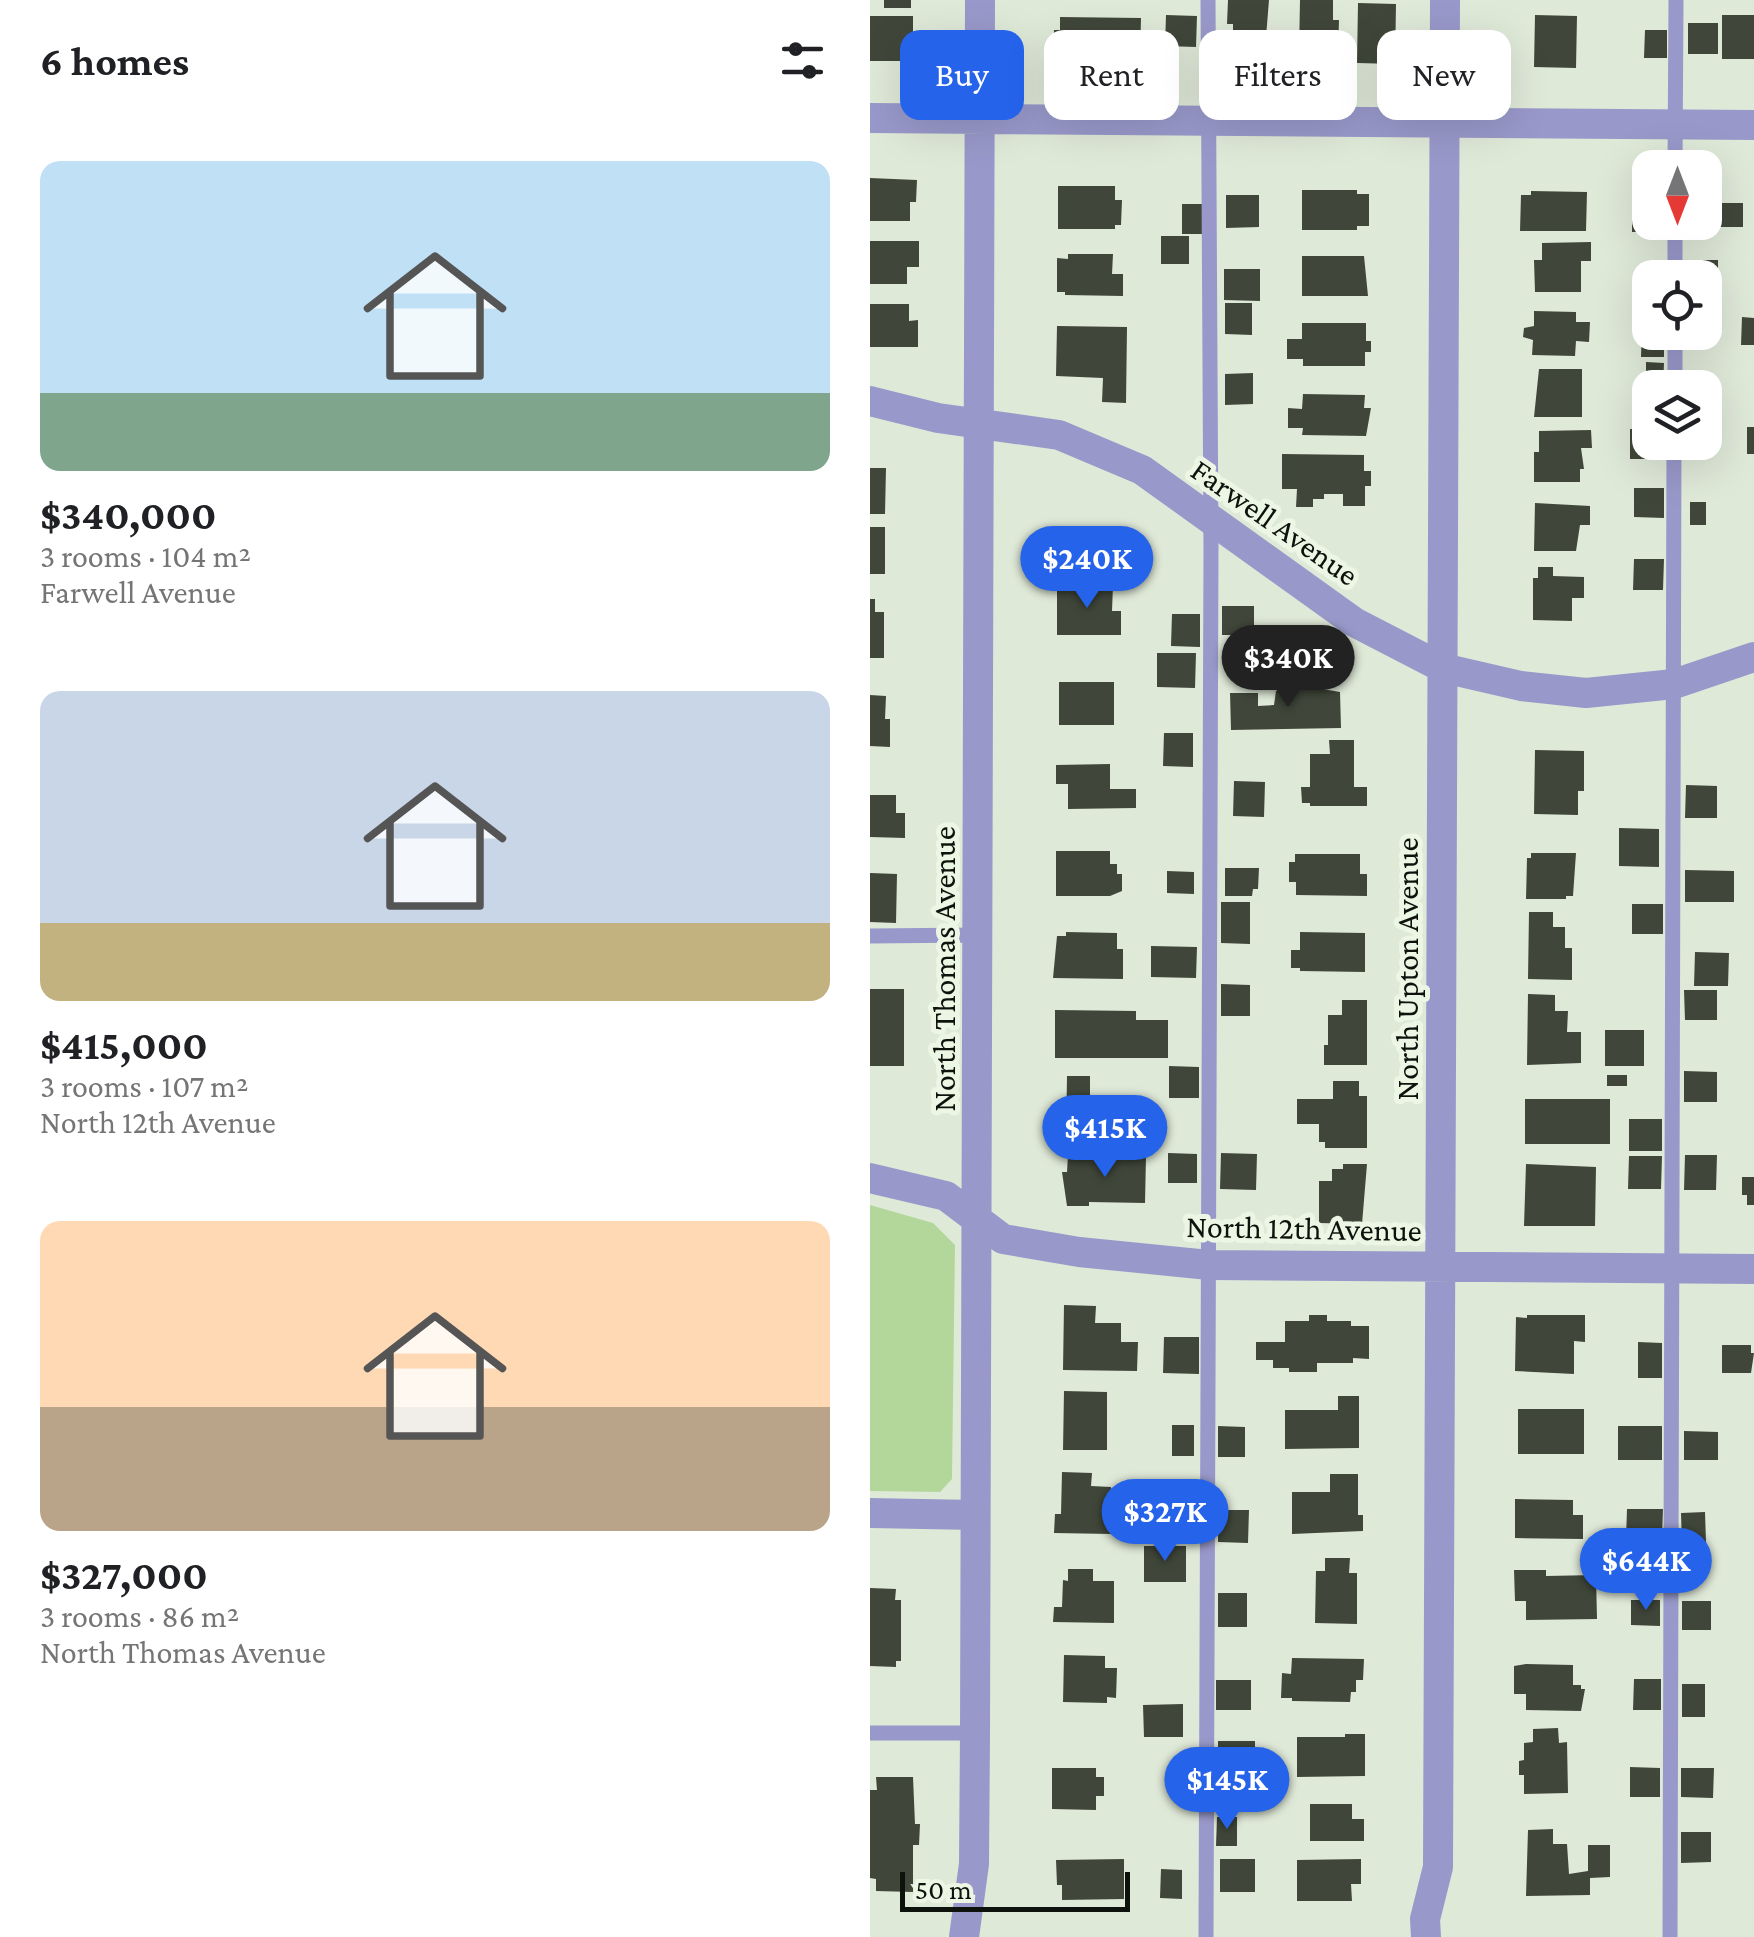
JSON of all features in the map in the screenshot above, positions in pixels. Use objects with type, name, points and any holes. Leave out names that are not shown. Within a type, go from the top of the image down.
[{"type":"street","name":"North Thomas Avenue","points":[[979,30],[980,0]]},
{"type":"street","name":"North Upton Avenue","points":[[1426,1937],[1425,1919],[1438,1867],[1445,0]]},
{"type":"street","points":[[870,118],[900,118]]},
{"type":"street","points":[[1024,119],[1754,126]]},
{"type":"street","name":"North Thomas Avenue","points":[[964,1937],[974,1864],[979,1274],[978,120]]},
{"type":"street","name":"Farwell Avenue","points":[[870,401],[938,418],[1058,435],[1142,470],[1354,622],[1442,668],[1520,686],[1586,692],[1674,684],[1754,657]]},
{"type":"street","name":"North 12th Avenue","points":[[870,1178],[946,1196],[1013,1242],[1208,1265],[1754,1269]]},
{"type":"street","points":[[870,1513],[975,1515]]},
{"type":"lane","points":[[1206,1937],[1211,522],[1208,0]]},
{"type":"lane","points":[[1675,150],[1676,0]]},
{"type":"lane","points":[[1670,1937],[1674,460]]},
{"type":"lane","points":[[870,936],[978,935]]},
{"type":"lane","points":[[870,1734],[975,1732]]},
{"type":"green space","points":[[870,1205],[933,1223],[955,1245],[952,1479],[940,1492],[870,1491]]},
{"type":"building","points":[[884,0],[911,0],[911,8],[884,8]]},
{"type":"building","points":[[1228,0],[1269,0],[1267,30],[1233,30],[1233,24],[1227,24]]},
{"type":"building","points":[[1300,0],[1333,0],[1333,20],[1339,20],[1339,30],[1299,30]]},
{"type":"building","points":[[1358,3],[1396,4],[1396,30],[1377,30],[1377,64],[1357,63]]},
{"type":"building","points":[[1166,15],[1197,16],[1196,47],[1179,46],[1179,30],[1166,30]]},
{"type":"building","points":[[1535,15],[1577,16],[1576,68],[1534,67]]},
{"type":"building","points":[[1722,15],[1754,15],[1754,59],[1722,59]]},
{"type":"building","points":[[870,16],[913,16],[913,30],[900,30],[900,61],[870,61]]},
{"type":"building","points":[[1060,17],[1141,18],[1141,30],[1060,30]]},
{"type":"building","points":[[1688,23],[1718,23],[1718,54],[1688,54]]},
{"type":"building","points":[[1645,30],[1667,30],[1667,58],[1644,58]]},
{"type":"building","points":[[870,178],[917,180],[916,202],[910,202],[910,221],[870,221]]},
{"type":"building","points":[[1058,186],[1115,186],[1115,200],[1122,200],[1121,225],[1115,225],[1115,229],[1058,229]]},
{"type":"building","points":[[1302,190],[1357,190],[1357,194],[1369,194],[1369,226],[1357,226],[1357,230],[1302,230]]},
{"type":"building","points":[[1531,191],[1587,192],[1586,231],[1520,231],[1521,195],[1531,195]]},
{"type":"building","points":[[1226,195],[1259,195],[1259,227],[1226,228]]},
{"type":"building","points":[[1722,203],[1743,203],[1743,227],[1722,227]]},
{"type":"building","points":[[1182,204],[1203,204],[1203,234],[1182,234]]},
{"type":"building","points":[[1161,236],[1189,236],[1189,264],[1161,264]]},
{"type":"building","points":[[870,241],[919,241],[919,267],[907,267],[907,284],[870,284]]},
{"type":"building","points":[[1591,242],[1591,261],[1581,261],[1581,292],[1535,292],[1534,260],[1542,260],[1542,243]]},
{"type":"building","points":[[1068,254],[1113,254],[1112,274],[1123,274],[1123,296],[1057,292],[1057,258],[1068,259]]},
{"type":"building","points":[[1302,256],[1364,256],[1368,296],[1302,296]]},
{"type":"building","points":[[1224,269],[1260,269],[1260,301],[1224,300]]},
{"type":"building","points":[[1225,303],[1252,303],[1252,335],[1225,334]]},
{"type":"building","points":[[870,304],[909,304],[909,321],[918,320],[918,347],[870,347]]},
{"type":"building","points":[[1534,311],[1576,312],[1576,322],[1590,322],[1589,342],[1576,341],[1575,356],[1532,355],[1533,340],[1523,337],[1524,328],[1534,326]]},
{"type":"building","points":[[1742,317],[1754,318],[1754,345],[1741,345]]},
{"type":"building","points":[[1302,323],[1366,323],[1366,341],[1371,341],[1371,352],[1365,352],[1365,366],[1303,366],[1303,359],[1287,359],[1287,339],[1302,339]]},
{"type":"building","points":[[1057,326],[1127,327],[1126,403],[1102,402],[1103,378],[1056,376]]},
{"type":"building","points":[[1641,350],[1664,350],[1664,357],[1641,357]]},
{"type":"building","points":[[1646,362],[1664,363],[1664,370],[1646,370]]},
{"type":"building","points":[[1539,369],[1582,369],[1582,417],[1534,417]]},
{"type":"building","points":[[1253,373],[1253,404],[1225,405],[1225,374]]},
{"type":"building","points":[[1303,394],[1365,395],[1364,408],[1371,408],[1366,436],[1302,435],[1303,428],[1288,428],[1288,408],[1302,409]]},
{"type":"building","points":[[1747,427],[1754,427],[1754,454],[1747,454]]},
{"type":"building","points":[[1591,430],[1592,448],[1581,448],[1584,469],[1580,469],[1580,482],[1534,482],[1539,431]]},
{"type":"building","points":[[1282,454],[1364,455],[1364,471],[1371,471],[1371,486],[1365,486],[1365,506],[1343,506],[1343,494],[1324,494],[1324,499],[1313,499],[1313,507],[1296,507],[1297,489],[1282,489]]},
{"type":"building","points":[[870,468],[886,468],[885,514],[870,514]]},
{"type":"building","points":[[1634,488],[1664,488],[1664,518],[1634,517]]},
{"type":"building","points":[[1690,502],[1706,502],[1706,525],[1690,525]]},
{"type":"building","points":[[1535,503],[1590,506],[1590,525],[1580,525],[1576,551],[1534,551]]},
{"type":"building","points":[[870,527],[885,527],[885,574],[870,574]]},
{"type":"building","points":[[1634,559],[1664,559],[1663,590],[1633,590]]},
{"type":"building","points":[[1538,567],[1553,567],[1553,576],[1584,577],[1584,598],[1572,598],[1572,621],[1533,620],[1533,578],[1538,578]]},
{"type":"building","points":[[1057,585],[1113,585],[1112,611],[1121,611],[1121,635],[1057,635]]},
{"type":"building","points":[[870,599],[875,599],[875,612],[884,612],[884,658],[870,658]]},
{"type":"building","points":[[1222,606],[1254,606],[1254,635],[1222,635]]},
{"type":"building","points":[[1172,614],[1200,614],[1200,647],[1171,646]]},
{"type":"building","points":[[1157,653],[1196,653],[1195,688],[1157,687]]},
{"type":"building","points":[[1059,682],[1114,682],[1114,725],[1059,725]]},
{"type":"building","points":[[1292,686],[1322,686],[1340,692],[1341,728],[1231,730],[1230,693],[1258,693],[1258,706],[1274,705],[1276,691],[1292,691]]},
{"type":"building","points":[[870,695],[886,696],[890,747],[870,746]]},
{"type":"building","points":[[1164,733],[1193,733],[1193,767],[1163,766]]},
{"type":"building","points":[[1329,740],[1354,740],[1354,787],[1367,787],[1367,806],[1302,803],[1301,787],[1310,787],[1310,754],[1330,754]]},
{"type":"building","points":[[1535,750],[1584,751],[1584,791],[1578,791],[1578,815],[1534,814]]},
{"type":"building","points":[[1110,764],[1110,789],[1136,789],[1136,808],[1068,809],[1068,784],[1056,784],[1056,765]]},
{"type":"building","points":[[1234,781],[1265,782],[1264,817],[1233,816]]},
{"type":"building","points":[[1686,785],[1717,786],[1717,818],[1685,818]]},
{"type":"building","points":[[870,795],[896,795],[896,813],[905,813],[905,838],[870,837]]},
{"type":"building","points":[[1619,828],[1659,829],[1659,867],[1619,866]]},
{"type":"building","points":[[1056,851],[1110,851],[1110,864],[1117,864],[1117,874],[1122,874],[1122,891],[1110,896],[1056,896]]},
{"type":"building","points":[[1531,853],[1576,853],[1573,896],[1526,899],[1527,858],[1531,858]]},
{"type":"building","points":[[1295,854],[1360,854],[1360,874],[1367,874],[1367,896],[1296,895],[1296,882],[1289,882],[1289,862],[1295,862]]},
{"type":"building","points":[[1225,868],[1259,868],[1258,889],[1253,889],[1252,896],[1225,896]]},
{"type":"building","points":[[1685,870],[1734,871],[1734,902],[1685,902]]},
{"type":"building","points":[[1167,871],[1194,872],[1194,894],[1167,893]]},
{"type":"building","points":[[870,873],[897,874],[896,923],[870,922]]},
{"type":"building","points":[[1221,902],[1250,902],[1250,944],[1221,943]]},
{"type":"building","points":[[1632,904],[1663,904],[1663,934],[1632,934]]},
{"type":"building","points":[[1529,912],[1553,912],[1553,927],[1565,927],[1565,948],[1572,948],[1572,980],[1528,979]]},
{"type":"building","points":[[1066,932],[1117,933],[1117,949],[1123,949],[1123,979],[1053,978],[1057,936],[1066,936]]},
{"type":"building","points":[[1300,932],[1365,933],[1365,972],[1291,968],[1291,950],[1300,950]]},
{"type":"building","points":[[1151,946],[1197,947],[1196,978],[1151,977]]},
{"type":"building","points":[[1695,952],[1729,953],[1728,986],[1694,986]]},
{"type":"building","points":[[1221,984],[1250,985],[1250,1016],[1221,1016]]},
{"type":"building","points":[[870,989],[904,989],[904,1066],[870,1066]]},
{"type":"building","points":[[1684,990],[1717,990],[1717,1020],[1685,1020]]},
{"type":"building","points":[[1528,994],[1555,995],[1555,1011],[1568,1011],[1567,1032],[1581,1032],[1581,1063],[1527,1065]]},
{"type":"building","points":[[1342,1000],[1367,1000],[1367,1065],[1324,1065],[1328,1015],[1342,1015]]},
{"type":"building","points":[[1055,1010],[1136,1011],[1136,1020],[1168,1020],[1168,1058],[1055,1058]]},
{"type":"building","points":[[1605,1030],[1644,1030],[1644,1066],[1605,1066]]},
{"type":"building","points":[[1169,1066],[1199,1067],[1199,1098],[1169,1098]]},
{"type":"building","points":[[1684,1071],[1717,1072],[1717,1102],[1684,1102]]},
{"type":"building","points":[[1607,1075],[1627,1075],[1627,1086],[1607,1086]]},
{"type":"building","points":[[1067,1076],[1090,1076],[1090,1098],[1132,1098],[1132,1140],[1066,1139]]},
{"type":"building","points":[[1333,1081],[1359,1081],[1359,1096],[1367,1096],[1367,1148],[1325,1148],[1325,1142],[1319,1142],[1319,1124],[1297,1124],[1297,1099],[1333,1099]]},
{"type":"building","points":[[1525,1099],[1610,1099],[1610,1144],[1525,1144]]},
{"type":"building","points":[[1629,1119],[1662,1119],[1662,1151],[1629,1151]]},
{"type":"building","points":[[1168,1153],[1197,1154],[1197,1183],[1168,1183]]},
{"type":"building","points":[[1221,1153],[1257,1154],[1256,1190],[1220,1189]]},
{"type":"building","points":[[1068,1155],[1146,1156],[1145,1203],[1089,1202],[1089,1206],[1067,1206],[1062,1172],[1067,1172]]},
{"type":"building","points":[[1685,1155],[1717,1155],[1716,1190],[1684,1190]]},
{"type":"building","points":[[1629,1156],[1662,1156],[1661,1189],[1628,1189]]},
{"type":"building","points":[[1343,1164],[1367,1164],[1362,1224],[1319,1223],[1319,1181],[1332,1181],[1332,1169],[1343,1169]]},
{"type":"building","points":[[1526,1164],[1596,1167],[1595,1226],[1524,1226]]},
{"type":"building","points":[[1742,1177],[1754,1177],[1754,1205],[1747,1205],[1747,1195],[1742,1195]]},
{"type":"building","points":[[1064,1305],[1096,1306],[1095,1323],[1121,1323],[1121,1342],[1138,1342],[1137,1371],[1063,1370]]},
{"type":"building","points":[[1309,1315],[1327,1315],[1327,1321],[1351,1321],[1351,1326],[1369,1326],[1369,1359],[1317,1363],[1317,1372],[1289,1372],[1289,1368],[1273,1368],[1273,1360],[1256,1360],[1256,1342],[1285,1342],[1285,1321],[1309,1321]]},
{"type":"building","points":[[1585,1315],[1585,1342],[1574,1341],[1574,1374],[1515,1371],[1516,1317]]},
{"type":"building","points":[[1164,1337],[1199,1337],[1199,1374],[1163,1373]]},
{"type":"building","points":[[1638,1342],[1662,1343],[1662,1378],[1638,1378]]},
{"type":"building","points":[[1722,1345],[1751,1345],[1751,1373],[1722,1373]]},
{"type":"building","points":[[1064,1391],[1107,1392],[1107,1450],[1063,1450]]},
{"type":"building","points":[[1338,1396],[1359,1396],[1359,1448],[1285,1449],[1285,1410],[1338,1410]]},
{"type":"building","points":[[1518,1409],[1584,1409],[1584,1454],[1518,1454]]},
{"type":"building","points":[[1172,1425],[1194,1425],[1194,1456],[1172,1456]]},
{"type":"building","points":[[1218,1426],[1245,1427],[1245,1457],[1218,1457]]},
{"type":"building","points":[[1618,1426],[1662,1426],[1662,1460],[1618,1460]]},
{"type":"building","points":[[1684,1431],[1718,1432],[1718,1460],[1684,1460]]},
{"type":"building","points":[[1062,1472],[1092,1473],[1091,1486],[1111,1487],[1111,1509],[1122,1509],[1122,1531],[1054,1533],[1055,1514],[1061,1514]]},
{"type":"building","points":[[1330,1474],[1358,1474],[1358,1515],[1363,1515],[1363,1531],[1292,1534],[1292,1492],[1330,1492]]},
{"type":"building","points":[[1515,1499],[1573,1500],[1573,1515],[1583,1515],[1583,1539],[1515,1538]]},
{"type":"building","points":[[1627,1509],[1663,1509],[1662,1539],[1626,1539]]},
{"type":"building","points":[[1166,1510],[1197,1511],[1196,1541],[1165,1541]]},
{"type":"building","points":[[1218,1510],[1249,1510],[1248,1543],[1218,1542]]},
{"type":"building","points":[[1705,1512],[1706,1542],[1682,1543],[1681,1513]]},
{"type":"building","points":[[1144,1546],[1186,1546],[1186,1582],[1144,1582]]},
{"type":"building","points":[[1325,1558],[1350,1558],[1349,1573],[1357,1573],[1357,1624],[1315,1623],[1316,1571],[1325,1571]]},
{"type":"building","points":[[1068,1569],[1093,1569],[1093,1581],[1114,1581],[1114,1623],[1053,1622],[1054,1607],[1062,1607],[1063,1580],[1068,1581]]},
{"type":"building","points":[[1514,1570],[1546,1570],[1546,1576],[1596,1575],[1597,1619],[1526,1620],[1526,1601],[1515,1601]]},
{"type":"building","points":[[870,1588],[896,1589],[895,1600],[901,1600],[901,1661],[896,1661],[896,1667],[870,1666]]},
{"type":"building","points":[[1218,1593],[1247,1593],[1247,1627],[1218,1627]]},
{"type":"building","points":[[1631,1600],[1660,1600],[1660,1626],[1631,1625]]},
{"type":"building","points":[[1682,1601],[1711,1601],[1711,1630],[1682,1630]]},
{"type":"building","points":[[1064,1655],[1105,1656],[1105,1668],[1117,1668],[1116,1698],[1107,1697],[1107,1703],[1063,1702]]},
{"type":"building","points":[[1292,1658],[1364,1659],[1363,1680],[1356,1680],[1356,1692],[1351,1692],[1350,1702],[1281,1698],[1282,1673],[1291,1674]]},
{"type":"building","points":[[1573,1665],[1573,1685],[1585,1689],[1581,1711],[1526,1710],[1526,1694],[1514,1694],[1514,1666]]},
{"type":"building","points":[[1634,1679],[1661,1679],[1661,1710],[1633,1710]]},
{"type":"building","points":[[1216,1680],[1251,1680],[1251,1710],[1216,1710]]},
{"type":"building","points":[[1682,1684],[1705,1684],[1705,1717],[1682,1717]]},
{"type":"building","points":[[1183,1704],[1183,1737],[1144,1737],[1143,1705]]},
{"type":"building","points":[[1558,1728],[1559,1743],[1567,1742],[1568,1793],[1524,1794],[1519,1761],[1524,1760],[1524,1743],[1533,1742],[1533,1729]]},
{"type":"building","points":[[1365,1734],[1365,1776],[1297,1777],[1297,1737]]},
{"type":"building","points":[[1218,1741],[1255,1741],[1255,1778],[1218,1777]]},
{"type":"building","points":[[1630,1767],[1660,1768],[1660,1797],[1630,1797]]},
{"type":"building","points":[[1052,1768],[1096,1768],[1096,1777],[1104,1777],[1104,1796],[1096,1796],[1096,1810],[1052,1809]]},
{"type":"building","points":[[1681,1768],[1714,1768],[1713,1798],[1681,1797]]},
{"type":"building","points":[[876,1777],[913,1777],[915,1824],[920,1824],[919,1845],[913,1845],[913,1892],[876,1891],[876,1879],[870,1878],[870,1790],[877,1790]]},
{"type":"building","points":[[1310,1804],[1352,1804],[1352,1819],[1364,1819],[1364,1841],[1310,1841]]},
{"type":"building","points":[[1217,1817],[1237,1817],[1237,1846],[1216,1846]]},
{"type":"building","points":[[1553,1829],[1553,1844],[1567,1844],[1569,1874],[1588,1871],[1588,1845],[1610,1845],[1610,1877],[1590,1878],[1590,1895],[1526,1896],[1528,1830]]},
{"type":"building","points":[[1681,1832],[1711,1832],[1711,1862],[1681,1863]]},
{"type":"building","points":[[1124,1859],[1124,1899],[1062,1900],[1056,1860]]},
{"type":"building","points":[[1220,1859],[1255,1859],[1255,1892],[1220,1892]]},
{"type":"building","points":[[1361,1859],[1361,1884],[1351,1884],[1352,1901],[1297,1901],[1297,1860]]},
{"type":"building","points":[[1161,1869],[1182,1870],[1182,1899],[1160,1898]]}]
